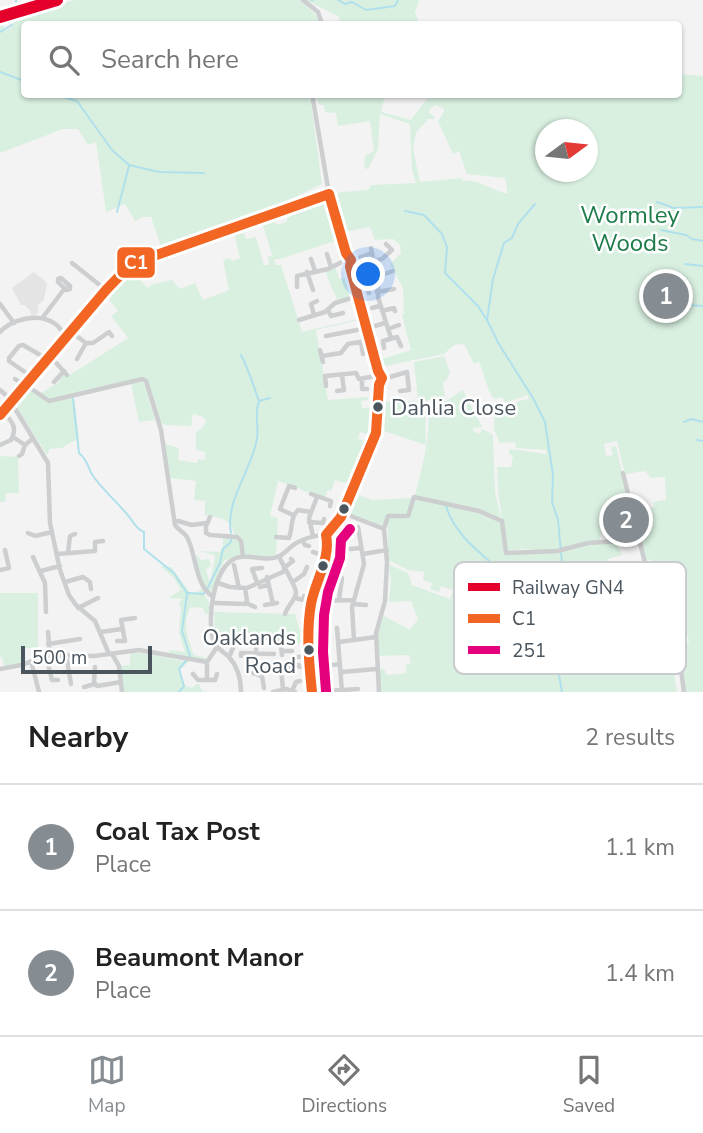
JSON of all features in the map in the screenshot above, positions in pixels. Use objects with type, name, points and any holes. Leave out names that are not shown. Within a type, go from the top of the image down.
[{"type":"street","points":[[303,0],[318,12],[321,21]]},
{"type":"street","points":[[312,692],[309,617],[312,601],[329,545],[329,535],[343,513],[376,433],[377,378],[368,328],[346,261],[329,194],[313,98]]},
{"type":"street","points":[[0,445],[7,443],[15,431],[13,423],[1,414],[67,334],[134,262],[329,194]]},
{"type":"street","points":[[373,261],[382,259],[392,250],[386,244]]},
{"type":"street","points":[[297,287],[297,276],[331,267],[371,251],[381,309],[391,338]]},
{"type":"street","points":[[327,254],[331,267]]},
{"type":"street","points":[[312,259],[315,271]]},
{"type":"street","points":[[72,263],[106,290]]},
{"type":"street","points":[[376,277],[393,271]]},
{"type":"street","points":[[307,272],[313,289]]},
{"type":"street","points":[[0,332],[14,323],[43,317],[65,288]]},
{"type":"street","points":[[369,293],[368,288],[394,289]]},
{"type":"street","points":[[299,320],[328,310],[336,302],[358,296]]},
{"type":"street","points":[[314,315],[311,304],[317,301]]},
{"type":"street","points":[[0,304],[14,323]]},
{"type":"street","points":[[373,308],[394,308],[395,311]]},
{"type":"street","points":[[328,310],[331,316],[343,313]]},
{"type":"street","points":[[43,317],[67,334],[86,343],[93,343],[110,334],[107,325]]},
{"type":"street","points":[[368,328],[385,323]]},
{"type":"street","points":[[388,329],[399,326]]},
{"type":"street","points":[[328,337],[357,330]]},
{"type":"street","points":[[345,332],[348,344]]},
{"type":"street","points":[[384,348],[382,340],[398,337],[401,346]]},
{"type":"street","points":[[320,350],[322,359],[341,353],[348,344],[371,340]]},
{"type":"street","points":[[361,342],[363,354]]},
{"type":"street","points":[[77,359],[86,343]]},
{"type":"street","points":[[32,377],[9,361],[19,346],[23,345],[49,358],[65,373],[54,383]]},
{"type":"street","points":[[350,367],[352,373]]},
{"type":"street","points":[[365,370],[377,378]]},
{"type":"street","points":[[327,386],[325,375],[356,373],[358,379],[407,371],[409,391],[400,391]]},
{"type":"street","points":[[337,391],[344,392],[342,376]]},
{"type":"street","points":[[364,390],[377,378]]},
{"type":"street","points":[[15,379],[49,401],[145,380],[161,430],[175,525],[186,534],[207,592],[212,596]]},
{"type":"street","points":[[0,390],[12,401],[47,463],[52,532],[69,595],[78,608],[95,621],[111,654],[122,692]]},
{"type":"street","points":[[13,437],[24,446]]},
{"type":"street","points":[[19,456],[31,440]]},
{"type":"street","points":[[624,473],[645,562]]},
{"type":"street","points":[[293,515],[280,509],[289,486],[295,488]]},
{"type":"street","points":[[313,536],[309,522],[314,495],[331,501],[330,506]]},
{"type":"street","points":[[379,692],[376,637],[385,601],[387,578],[384,529],[388,516],[408,516],[414,496],[479,512],[502,522],[506,553],[560,551],[589,543],[638,537]]},
{"type":"street","points":[[276,537],[289,538],[293,515],[300,509],[311,512]]},
{"type":"street","points":[[343,513],[384,529]]},
{"type":"street","points":[[210,517],[206,533],[237,537],[241,541],[243,557]]},
{"type":"street","points":[[309,522],[323,523],[324,519]]},
{"type":"street","points":[[178,521],[207,524]]},
{"type":"street","points":[[354,639],[353,602],[364,567],[358,527]]},
{"type":"street","points":[[28,533],[35,536],[52,532]]},
{"type":"street","points":[[68,553],[68,541],[75,534]]},
{"type":"street","points":[[241,692],[239,674],[229,657],[217,647],[212,636],[212,596],[228,564],[243,557],[270,559],[302,540],[329,535]]},
{"type":"street","points":[[57,554],[94,551],[95,540],[103,541]]},
{"type":"street","points":[[302,540],[309,546]]},
{"type":"street","points":[[350,549],[387,550]]},
{"type":"street","points":[[0,570],[9,568],[5,550]]},
{"type":"street","points":[[313,552],[326,556]]},
{"type":"street","points":[[33,556],[46,585],[46,612]]},
{"type":"street","points":[[279,556],[296,586],[295,598],[285,614]]},
{"type":"street","points":[[259,585],[267,577],[292,564],[290,559]]},
{"type":"street","points":[[234,565],[246,603]]},
{"type":"street","points":[[41,571],[60,566]]},
{"type":"street","points":[[293,582],[303,575],[307,566]]},
{"type":"street","points":[[259,585],[252,569],[260,568]]},
{"type":"street","points":[[65,582],[88,577],[91,589]]},
{"type":"street","points":[[265,605],[275,603],[267,577]]},
{"type":"street","points":[[380,577],[387,578]]},
{"type":"street","points":[[339,600],[342,578]]},
{"type":"street","points":[[218,583],[242,588],[268,585]]},
{"type":"street","points":[[295,598],[304,600],[304,596]]},
{"type":"street","points":[[78,608],[98,598]]},
{"type":"street","points":[[312,601],[339,600],[366,605]]},
{"type":"street","points":[[215,603],[246,603],[255,607]]},
{"type":"street","points":[[232,612],[233,605]]},
{"type":"street","points":[[300,617],[309,617]]},
{"type":"street","points":[[117,641],[125,641],[121,620],[135,618]]},
{"type":"street","points":[[309,626],[324,630]]},
{"type":"street","points":[[337,628],[342,691]]},
{"type":"street","points":[[100,632],[122,629]]},
{"type":"street","points":[[48,632],[52,680],[58,680]]},
{"type":"street","points":[[229,657],[238,636],[280,638],[282,653],[292,651]]},
{"type":"street","points":[[339,642],[376,637]]},
{"type":"street","points":[[256,638],[256,653]]},
{"type":"street","points":[[48,644],[80,639]]},
{"type":"street","points":[[222,641],[235,644]]},
{"type":"street","points":[[207,679],[207,662],[217,647]]},
{"type":"street","points":[[321,649],[323,666]]},
{"type":"street","points":[[0,669],[48,655],[84,656],[145,651],[207,662]]},
{"type":"street","points":[[241,656],[241,653],[264,656],[274,654]]},
{"type":"street","points":[[66,654],[65,663],[71,684]]},
{"type":"street","points":[[298,657],[309,656]]},
{"type":"street","points":[[31,662],[39,692]]},
{"type":"street","points":[[279,663],[283,689]]},
{"type":"street","points":[[310,668],[340,664]]},
{"type":"street","points":[[281,670],[299,665],[300,667]]},
{"type":"street","points":[[95,667],[95,684]]},
{"type":"street","points":[[342,672],[376,670]]},
{"type":"street","points":[[253,673],[262,676],[261,689],[275,692],[283,689],[293,691],[296,683],[300,681]]},
{"type":"street","points":[[193,674],[197,682],[216,679],[217,674]]},
{"type":"street","points":[[682,674],[684,692]]},
{"type":"street","points":[[84,687],[95,684],[100,687],[121,682]]},
{"type":"street","points":[[328,691],[358,689]]},
{"type":"shaded area","points":[[34,272],[47,283],[44,300],[38,305],[38,313],[31,316],[30,310],[21,305],[12,288]]},
{"type":"green space","points":[[74,0],[300,0],[319,21],[21,21],[21,98],[310,98],[322,184],[268,210],[161,247],[151,217],[135,221],[125,204],[106,212],[96,142],[88,145],[78,129],[63,129],[0,153],[0,22],[4,24],[4,31],[30,13]]},
{"type":"green space","points":[[306,0],[419,0],[415,12],[418,21],[338,21],[338,16]]},
{"type":"green space","name":"Wormley Woods","points":[[682,74],[703,76],[703,692],[685,692],[686,644],[689,642],[686,629],[686,562],[654,562],[646,559],[637,518],[644,509],[654,507],[653,502],[666,500],[665,477],[651,478],[645,471],[625,474],[617,441],[604,444],[606,456],[613,455],[611,447],[616,446],[630,507],[607,518],[602,528],[600,543],[616,542],[622,555],[608,559],[609,562],[454,562],[454,674],[674,674],[677,692],[381,692],[378,669],[384,669],[387,675],[406,673],[406,665],[411,663],[409,655],[377,656],[377,637],[382,615],[410,630],[418,619],[411,601],[389,602],[391,580],[388,564],[408,573],[412,585],[450,599],[453,590],[441,586],[439,592],[430,589],[432,583],[423,580],[424,572],[408,570],[388,560],[388,518],[409,517],[414,499],[467,509],[501,522],[504,555],[556,551],[506,551],[497,467],[511,467],[513,456],[509,454],[510,449],[546,454],[546,450],[516,448],[515,442],[500,443],[494,429],[495,411],[529,399],[527,395],[505,403],[502,397],[494,399],[479,362],[474,364],[464,344],[454,345],[444,354],[380,367],[379,360],[411,350],[402,315],[403,288],[390,264],[401,253],[400,245],[393,239],[375,240],[370,227],[344,232],[333,195],[368,190],[371,185],[416,183],[412,169],[410,124],[380,114],[378,149],[368,169],[364,168],[365,156],[374,151],[370,121],[338,126],[336,113],[325,112],[324,105],[319,105],[317,98],[384,98],[381,112],[411,120],[428,98],[682,98]],"holes":[[[436,105],[444,109],[438,121],[453,154],[459,151],[467,174],[505,178],[508,194],[473,181],[462,181],[462,178],[420,182],[413,149],[416,133],[428,119],[434,119],[429,113],[430,109]]]},
{"type":"green space","points":[[327,199],[337,235],[335,241],[274,259],[276,265],[281,265],[302,332],[363,319],[316,330],[328,400],[368,397],[368,400],[361,401],[362,408],[377,408],[373,436],[360,432],[358,439],[370,443],[352,485],[335,480],[331,491],[328,490],[324,498],[278,481],[270,516],[278,518],[276,554],[270,557],[245,555],[238,535],[234,534],[230,525],[219,518],[205,515],[205,501],[194,500],[196,481],[170,478],[165,444],[179,448],[178,460],[197,463],[198,459],[205,460],[205,452],[196,450],[196,432],[206,421],[203,417],[193,414],[191,426],[165,425],[158,421],[145,377],[48,400],[40,394],[61,381],[57,382],[63,372],[68,376],[128,338],[111,316],[118,311],[105,294],[130,267],[147,288],[172,280],[180,289],[195,283],[203,300],[229,290],[223,260],[240,258],[233,229],[242,225],[246,239],[256,237],[264,265],[269,265],[268,256],[273,257],[261,220],[273,215],[276,225],[286,222],[290,212],[296,215],[298,207]]},
{"type":"green space","points":[[335,266],[339,279],[351,277],[356,295],[337,300],[326,271]]},
{"type":"green space","points":[[444,356],[450,372],[443,382],[445,397],[425,401],[426,445],[378,429],[380,402],[418,401],[414,362]]},
{"type":"green space","points":[[143,380],[155,420],[139,422],[131,383]]},
{"type":"green space","points":[[27,387],[49,403],[74,396],[79,438],[62,448],[50,449],[47,455],[14,403]]},
{"type":"green space","points":[[463,390],[482,427],[473,428],[473,431],[480,434],[482,429],[490,433],[488,438],[491,433],[493,436],[495,492],[501,519],[461,505],[415,495],[427,438],[428,403],[446,401]]},
{"type":"green space","points":[[0,456],[18,457],[19,493],[6,493],[5,502],[0,502]]},
{"type":"green space","points":[[353,493],[372,500],[412,498],[408,514],[386,515],[385,527],[351,515],[348,507]]},
{"type":"green space","points":[[223,538],[235,538],[239,541],[241,554],[224,561],[211,593],[207,591],[194,556],[201,560],[209,559],[211,566],[206,569],[210,584],[215,556],[201,551],[220,552]]},
{"type":"green space","points":[[160,566],[171,567],[192,595],[202,589],[209,603],[210,614],[205,614],[203,608],[191,607],[186,619],[194,655],[207,658],[205,661],[168,655],[170,650],[185,652],[179,633],[179,604],[182,599],[168,598],[181,590],[174,578]]},
{"type":"green space","points":[[0,593],[38,593],[38,648],[22,648],[20,655],[23,662],[4,667],[0,657]]},
{"type":"green space","points":[[214,612],[295,614],[299,628],[307,628],[307,644],[284,644],[282,636],[215,632]]},
{"type":"green space","points":[[130,653],[189,661],[180,670],[184,685],[192,688],[199,684],[202,691],[210,692],[123,692],[120,666],[130,665]]},
{"type":"waterway","points":[[338,0],[345,4],[352,2],[366,10],[395,6],[398,0]]},
{"type":"waterway","points":[[0,32],[12,25]]},
{"type":"waterway","points":[[0,72],[21,80]]},
{"type":"waterway","points":[[67,98],[77,101],[112,150],[129,165],[159,172],[204,173]]},
{"type":"waterway","points":[[117,212],[129,166]]},
{"type":"waterway","points":[[657,202],[674,208],[703,207]]},
{"type":"waterway","points":[[497,340],[487,320],[493,279],[504,243],[512,238],[518,224],[535,204]]},
{"type":"waterway","points":[[405,211],[424,215],[442,234],[447,247],[445,273],[478,306],[487,320]]},
{"type":"waterway","points":[[661,230],[703,241]]},
{"type":"waterway","points":[[685,264],[703,266]]},
{"type":"waterway","points":[[679,300],[688,305],[703,306]]},
{"type":"waterway","points":[[497,341],[545,422],[553,475],[552,502],[558,520],[562,562]]},
{"type":"waterway","points":[[241,355],[259,401],[270,398]]},
{"type":"waterway","points":[[73,399],[79,453],[97,481],[144,532],[144,549],[174,573],[187,593]]},
{"type":"waterway","points":[[231,533],[230,521],[235,498],[257,439],[259,401]]},
{"type":"waterway","points":[[684,422],[691,419],[703,422]]},
{"type":"waterway","points":[[696,440],[703,441]]},
{"type":"waterway","points":[[446,506],[457,529],[491,562]]},
{"type":"waterway","points":[[207,589],[220,563],[223,549],[232,538]]},
{"type":"waterway","points":[[188,593],[205,592]]},
{"type":"waterway","points":[[179,692],[184,686],[179,669],[190,656],[182,631],[187,594]]},
{"type":"waterway","points":[[559,674],[562,692]]},
{"type":"rail line","name":"GN4","points":[[0,17],[57,0]]},
{"type":"transit line","name":"C1","points":[[0,415],[131,264],[329,194]]},
{"type":"transit line","name":"C1","points":[[312,692],[308,648],[309,615],[326,553],[326,535],[341,517],[376,433],[379,385],[382,378],[350,267],[351,260],[346,253],[329,194]]},
{"type":"transit line","name":"251","points":[[326,691],[324,615],[328,592],[340,558],[341,540],[350,529]]},
{"type":"place","name":"Coal Tax Post","points":[[666,296]]},
{"type":"place","name":"Dahlia Close","points":[[378,407]]},
{"type":"place","name":"Beaumont Manor","points":[[626,520]]},
{"type":"place","name":"Oaklands Road","points":[[309,650]]}]
